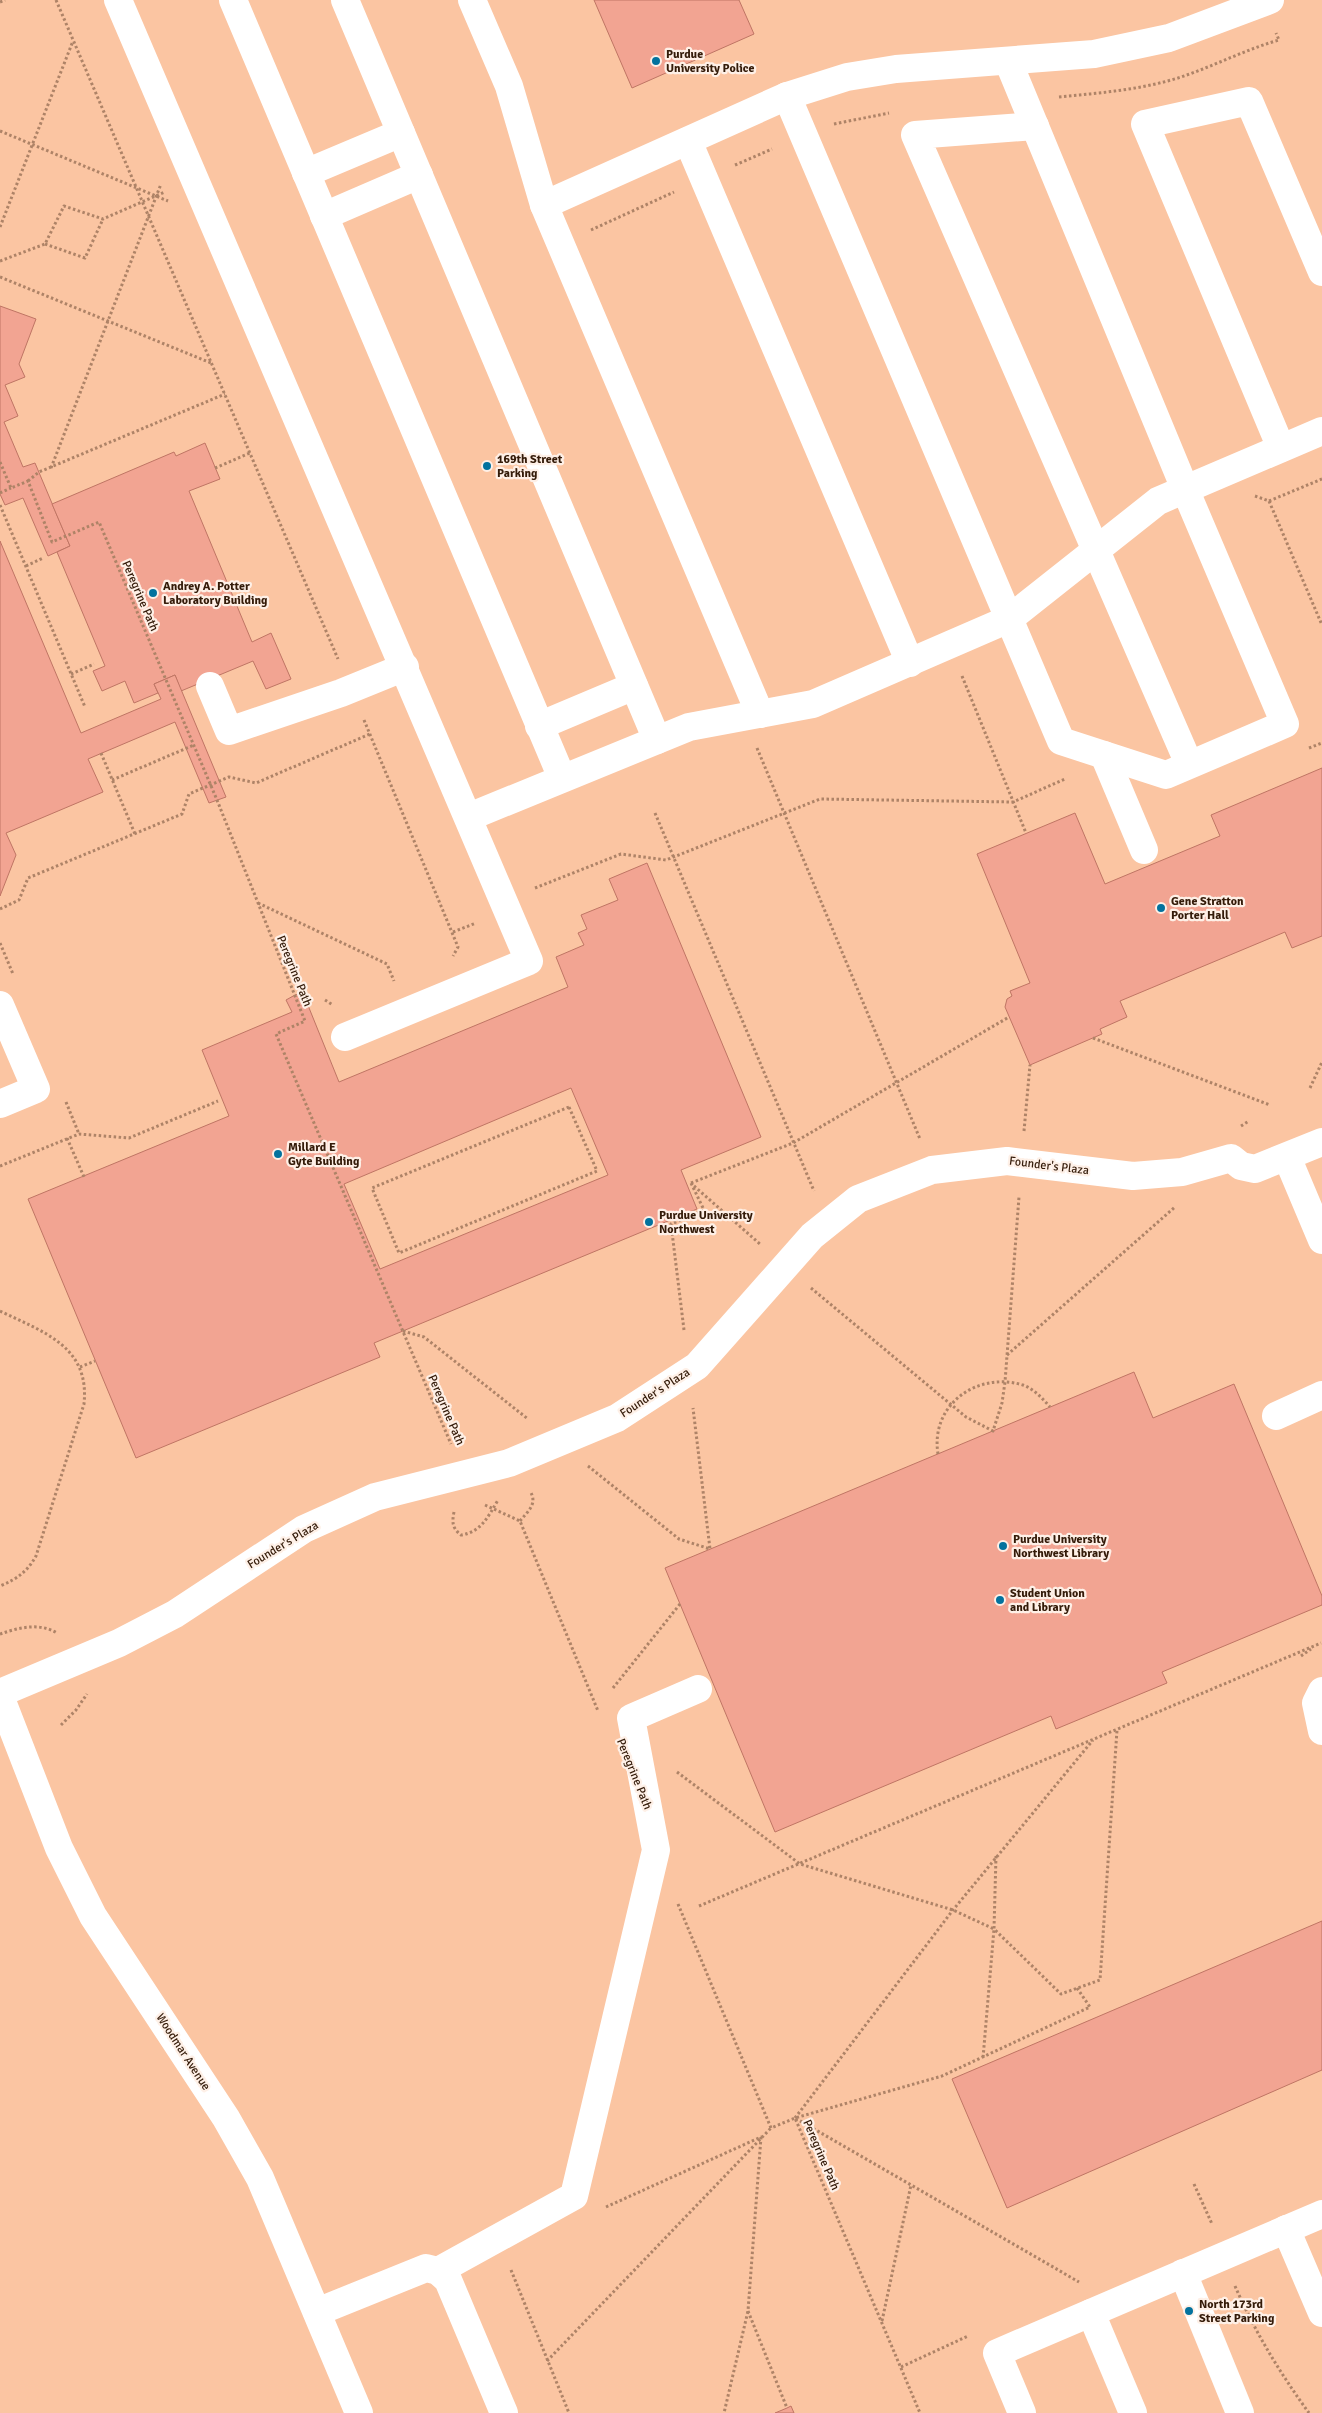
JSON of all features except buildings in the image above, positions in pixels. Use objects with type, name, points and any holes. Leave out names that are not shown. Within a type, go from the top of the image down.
[{"type":"street","points":[[118,0],[405,667],[529,961],[345,1037]]},
{"type":"street","points":[[233,0],[562,778]]},
{"type":"street","points":[[345,0],[657,740]]},
{"type":"street","points":[[472,0],[509,86],[544,206],[752,716]]},
{"type":"street","points":[[544,206],[787,96],[847,77],[896,69],[1094,54],[1169,38],[1270,0]]},
{"type":"street","points":[[787,96],[1061,741],[1166,775],[1285,724],[1185,489],[1008,61]]},
{"type":"street","points":[[1281,448],[1145,124],[1249,101],[1322,272]]},
{"type":"street","points":[[1035,126],[915,135],[1189,764]]},
{"type":"street","points":[[306,173],[401,133]]},
{"type":"street","points":[[688,142],[910,663]]},
{"type":"street","points":[[324,216],[419,175]]},
{"type":"street","points":[[469,817],[689,727],[813,704],[1008,619],[1096,552],[1158,501],[1322,431]]},
{"type":"street","points":[[210,686],[229,731],[350,689],[405,667]]},
{"type":"street","points":[[539,726],[634,686]]},
{"type":"street","points":[[1104,755],[1144,850]]},
{"type":"street","points":[[0,1005],[36,1089],[0,1104]]},
{"type":"street","points":[[1230,1158],[1241,1166],[1255,1168],[1322,1142]]},
{"type":"street","points":[[1287,1157],[1322,1240]]},
{"type":"street","name":"Founder's Plaza","points":[[0,1695],[119,1643],[175,1614],[304,1529],[375,1498],[469,1486],[509,1463],[616,1418],[697,1366],[812,1236],[858,1199],[932,1170],[1007,1160],[1133,1176],[1182,1172],[1230,1158]]},
{"type":"street","points":[[1276,1416],[1322,1396]]},
{"type":"street","points":[[438,2271],[574,2196],[656,1850],[631,1718],[698,1689]]},
{"type":"street","points":[[1322,1691],[1316,1703],[1322,1731]]},
{"type":"street","name":"Woodmar Avenue","points":[[0,1695],[59,1848],[89,1907],[226,2118],[260,2178],[359,2413]]},
{"type":"street","points":[[1022,2413],[997,2353],[1322,2214]]},
{"type":"street","points":[[1286,2229],[1322,2314]]},
{"type":"street","points":[[316,2312],[426,2268],[438,2271],[448,2280],[504,2413]]},
{"type":"street","points":[[1183,2273],[1240,2413]]},
{"type":"street","points":[[1091,2313],[1133,2413]]},
{"type":"path","points":[[0,2],[5,0]]},
{"type":"path","points":[[56,0],[453,932],[458,947],[450,960]]},
{"type":"path","points":[[0,227],[74,41]]},
{"type":"path","points":[[0,131],[211,219]]},
{"type":"path","points":[[51,468],[178,140]]},
{"type":"path","points":[[45,244],[64,206],[103,218],[195,181]]},
{"type":"path","points":[[0,260],[45,244],[85,258],[103,218]]},
{"type":"path","points":[[0,277],[212,363]]},
{"type":"path","points":[[0,492],[28,481],[39,472],[225,394]]},
{"type":"path","points":[[215,468],[250,453]]},
{"type":"path","points":[[0,462],[11,488]]},
{"type":"path","points":[[1212,478],[1269,501],[1322,479]]},
{"type":"path","name":"Peregrine Path","points":[[28,481],[52,542],[99,522],[194,745],[305,1022],[276,1034],[469,1486]]},
{"type":"path","points":[[1269,501],[1322,625]]},
{"type":"path","points":[[0,505],[85,707]]},
{"type":"path","points":[[26,566],[43,558]]},
{"type":"path","points":[[950,645],[1026,833]]},
{"type":"path","points":[[71,674],[94,664]]},
{"type":"path","points":[[752,716],[784,813],[897,1081],[932,1170]]},
{"type":"path","points":[[0,908],[19,900],[28,878],[182,814],[189,794],[210,784],[228,777],[256,783],[370,734]]},
{"type":"path","points":[[1304,750],[1322,743]]},
{"type":"path","points":[[112,780],[194,745]]},
{"type":"path","points":[[101,753],[135,834]]},
{"type":"path","points":[[453,932],[482,920],[518,894],[621,854],[666,860],[820,799],[1013,802],[1071,776],[1119,790]]},
{"type":"path","points":[[655,813],[828,1224]]},
{"type":"path","points":[[257,902],[387,964],[397,988]]},
{"type":"path","points":[[325,1000],[337,1007]]},
{"type":"path","points":[[1009,1017],[793,1143],[692,1184],[785,1266],[950,1404],[966,1417],[993,1431],[1002,1402],[1005,1382],[1030,1065]]},
{"type":"path","points":[[1093,1038],[1270,1105]]},
{"type":"path","points":[[1310,1088],[1322,1062]]},
{"type":"path","points":[[0,1166],[79,1134],[129,1138],[218,1101]]},
{"type":"path","points":[[569,1107],[597,1171],[399,1253],[372,1188],[569,1107]]},
{"type":"path","points":[[1230,1158],[1231,1142],[1240,1128],[1249,1121]]},
{"type":"path","points":[[67,1138],[84,1176]]},
{"type":"path","points":[[1006,1355],[1178,1204]]},
{"type":"path","points":[[0,1311],[49,1334],[66,1347],[80,1367],[85,1390],[84,1404],[36,1556],[29,1568],[16,1579],[0,1586]]},
{"type":"path","points":[[80,1367],[95,1361]]},
{"type":"path","points":[[938,1454],[936,1438],[940,1420],[950,1404],[966,1391],[982,1385],[1005,1382],[1024,1386],[1038,1394],[1050,1406]]},
{"type":"path","points":[[500,1497],[492,1510],[481,1527],[471,1534],[461,1535],[454,1530],[452,1521],[455,1511],[469,1486],[492,1510],[520,1521],[600,1714],[603,1707]]},
{"type":"path","points":[[520,1521],[534,1504],[534,1498],[530,1490]]},
{"type":"path","points":[[609,1694],[680,1604]]},
{"type":"path","points":[[1301,1656],[1321,1643]]},
{"type":"path","points":[[699,1906],[1321,1643]]},
{"type":"path","points":[[636,1742],[800,1864],[953,1910],[994,1929],[1062,1994],[1100,1980],[1117,1730]]},
{"type":"path","points":[[795,2118],[953,1910],[1094,1740]]},
{"type":"path","points":[[656,1850],[771,2128]]},
{"type":"path","points":[[983,2058],[994,1929],[996,1856]]},
{"type":"path","points":[[795,2118],[942,2076],[983,2058],[1090,2008],[1078,1988]]},
{"type":"path","points":[[795,2118],[1082,2283]]},
{"type":"path","name":"Peregrine Path","points":[[761,2137],[771,2128],[795,2118],[920,2413]]},
{"type":"path","points":[[598,2210],[761,2137]]},
{"type":"path","points":[[724,2413],[748,2311],[761,2137]]},
{"type":"path","points":[[547,2361],[761,2137]]},
{"type":"path","points":[[1194,2184],[1213,2226],[1204,2230]]},
{"type":"path","points":[[882,2322],[911,2185]]},
{"type":"path","points":[[1223,2256],[1249,2319],[1284,2377],[1309,2413]]},
{"type":"path","points":[[508,2264],[569,2413]]},
{"type":"path","points":[[748,2311],[787,2408]]},
{"type":"place","name":"Purdue University Police","points":[[656,61]]},
{"type":"place","name":"169th Street Parking","points":[[487,466]]},
{"type":"place","name":"Andrey A. Potter Laboratory Building","points":[[153,593]]},
{"type":"place","name":"Gene Stratton Porter Hall","points":[[1161,908]]},
{"type":"place","name":"Millard E Gyte Building","points":[[278,1154]]},
{"type":"place","name":"Purdue University Northwest","points":[[649,1222]]},
{"type":"place","name":"Purdue University Northwest Library","points":[[1003,1546]]},
{"type":"place","name":"Student Union and Library","points":[[1000,1600]]},
{"type":"place","name":"North 173rd Street Parking","points":[[1189,2311]]}]
